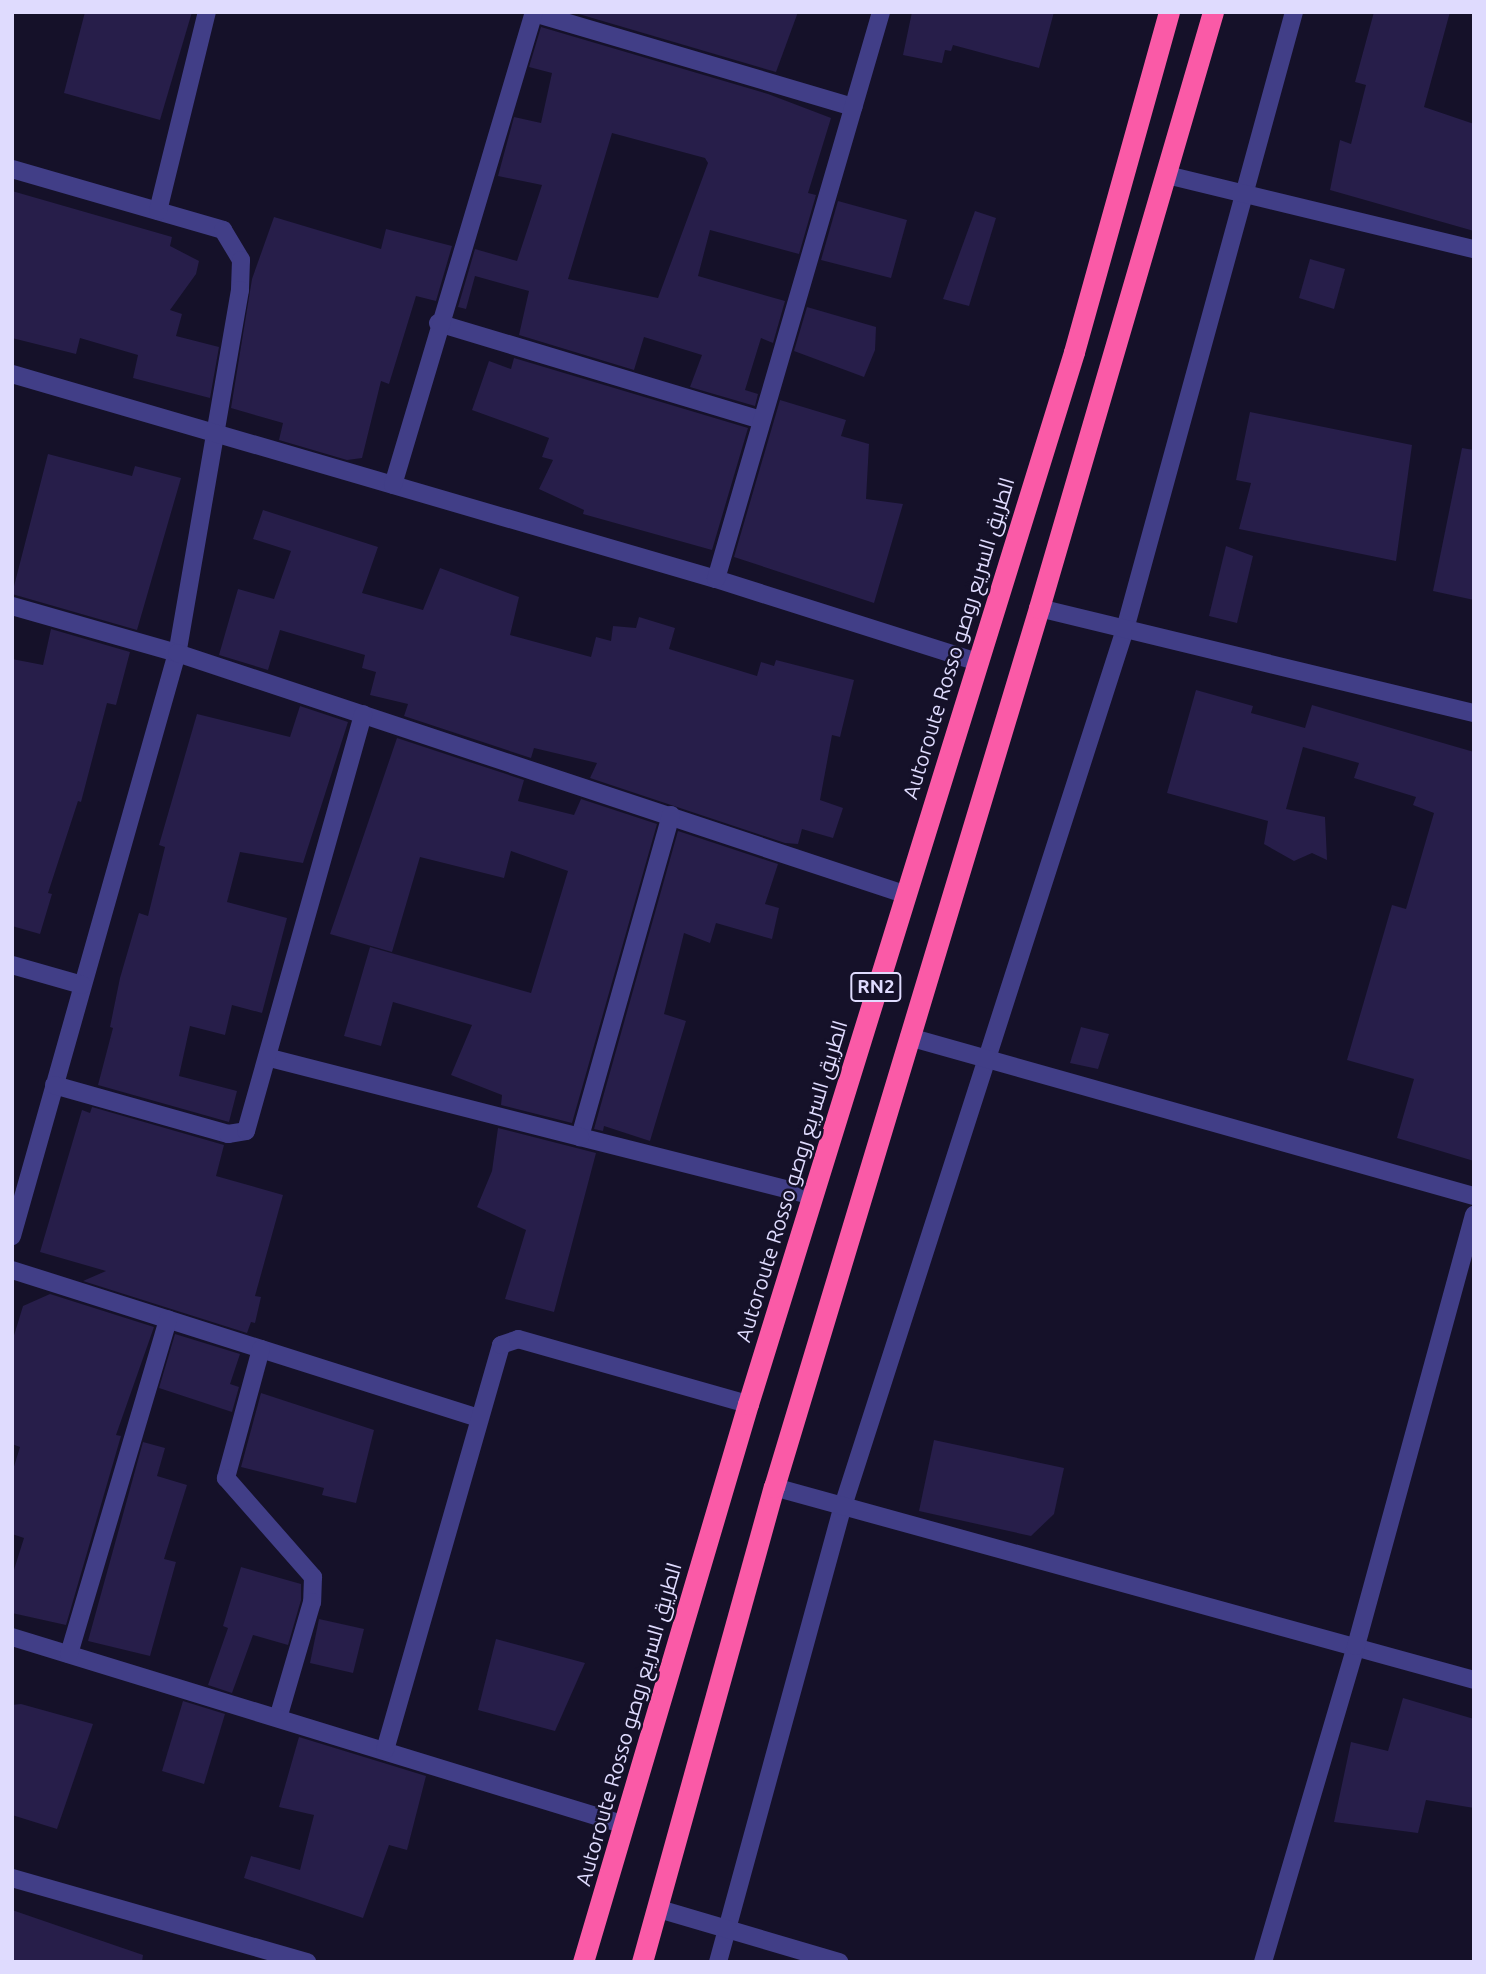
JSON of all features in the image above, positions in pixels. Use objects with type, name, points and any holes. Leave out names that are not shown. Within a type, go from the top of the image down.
[{"type":"highway","name":"Autoroute Rosso الطريق السريع روصو","points":[[583,1962],[748,1404],[975,661],[1074,352],[1169,12]]},
{"type":"highway","name":"RN2","points":[[642,1962],[659,1909],[774,1487],[1039,608],[1213,12]]},
{"type":"street","points":[[158,211],[207,12]]},
{"type":"street","points":[[716,579],[881,12]]},
{"type":"street","points":[[718,1962],[843,1506],[1125,629],[1294,12]]},
{"type":"street","points":[[393,485],[438,323],[534,13],[853,107]]},
{"type":"street","points":[[12,169],[223,230],[241,260],[240,290],[212,432],[177,653],[54,1085],[20,1179],[12,1236]]},
{"type":"street","points":[[1167,175],[1474,248]]},
{"type":"street","points":[[438,323],[762,420]]},
{"type":"street","points":[[12,374],[716,579],[975,661]]},
{"type":"street","points":[[12,606],[177,653],[671,814],[904,894]]},
{"type":"street","points":[[1039,608],[1474,713]]},
{"type":"street","points":[[54,1085],[238,1135],[254,1117],[363,714]]},
{"type":"street","points":[[580,1137],[671,814]]},
{"type":"street","points":[[12,965],[82,985]]},
{"type":"street","points":[[909,1037],[1474,1196]]},
{"type":"street","points":[[270,1058],[813,1196]]},
{"type":"street","points":[[1263,1962],[1356,1646],[1474,1215]]},
{"type":"street","points":[[12,1270],[478,1418]]},
{"type":"street","points":[[69,1654],[168,1319]]},
{"type":"street","points":[[385,1750],[491,1368],[501,1345],[509,1340],[748,1404]]},
{"type":"street","points":[[261,1349],[226,1478],[313,1577],[312,1602],[278,1718]]},
{"type":"street","points":[[774,1487],[1474,1680]]},
{"type":"street","points":[[12,1637],[625,1825]]},
{"type":"street","points":[[12,1878],[299,1961]]},
{"type":"street","points":[[659,1909],[839,1962]]},
{"type":"building","points":[[85,12],[192,12],[160,120],[64,93]]},
{"type":"building","points":[[572,12],[798,12],[776,72]]},
{"type":"building","points":[[912,12],[1054,12],[1039,68],[953,45],[951,51],[945,50],[942,63],[903,55]]},
{"type":"building","points":[[1374,12],[1450,12],[1424,107],[1474,124],[1474,231],[1330,190],[1340,140],[1351,144],[1366,85],[1355,82]]},
{"type":"building","points":[[541,27],[768,94],[831,118],[808,193],[816,195],[799,254],[710,230],[698,276],[785,301],[773,343],[761,338],[745,390],[758,394],[755,406],[690,387],[702,355],[644,337],[634,370],[519,335],[529,291],[475,276],[466,309],[458,307],[475,249],[517,261],[542,185],[498,176],[514,117],[541,123],[552,73],[529,67]],"holes":[[[612,133],[705,158],[708,163],[658,298],[568,279]]]},
{"type":"building","points":[[12,191],[172,237],[170,246],[199,261],[196,274],[170,310],[182,314],[176,336],[219,347],[210,398],[133,378],[138,355],[80,338],[76,354],[12,338]]},
{"type":"building","points":[[838,201],[907,220],[891,278],[821,260]]},
{"type":"building","points":[[975,211],[996,218],[969,306],[943,299]]},
{"type":"building","points":[[274,217],[381,249],[386,229],[452,246],[436,301],[416,296],[389,384],[381,381],[362,458],[347,460],[279,440],[283,423],[231,408],[252,279]]},
{"type":"building","points":[[1310,259],[1345,269],[1334,309],[1299,298]]},
{"type":"building","points":[[807,307],[876,327],[875,350],[864,377],[794,351]]},
{"type":"building","points":[[514,358],[748,428],[712,550],[583,514],[584,510],[539,489],[553,460],[542,457],[549,438],[472,410],[489,361],[511,369]]},
{"type":"building","points":[[780,400],[846,420],[841,436],[869,444],[866,499],[903,504],[874,603],[734,557]]},
{"type":"building","points":[[1250,412],[1412,445],[1396,561],[1239,529],[1251,483],[1236,480]]},
{"type":"building","points":[[1462,448],[1474,450],[1474,600],[1433,591]]},
{"type":"building","points":[[48,454],[132,476],[135,466],[181,478],[137,630],[12,594]]},
{"type":"building","points":[[263,510],[378,547],[362,593],[423,610],[440,568],[519,597],[510,635],[591,657],[596,637],[611,641],[613,626],[636,628],[639,617],[675,628],[669,649],[757,676],[761,662],[774,666],[776,660],[854,680],[840,737],[832,735],[820,800],[843,808],[833,838],[802,829],[798,844],[785,843],[590,778],[597,763],[534,748],[531,758],[404,716],[408,704],[370,695],[376,672],[362,668],[365,655],[280,630],[268,670],[219,655],[238,589],[274,599],[291,551],[253,539]]},
{"type":"building","points":[[1226,546],[1253,556],[1237,623],[1209,616]]},
{"type":"building","points":[[51,629],[130,652],[116,705],[107,703],[81,802],[78,801],[48,893],[52,894],[40,934],[12,926],[12,659],[43,665]]},
{"type":"building","points":[[1196,690],[1253,706],[1251,713],[1305,728],[1312,705],[1474,752],[1474,1161],[1397,1138],[1414,1079],[1347,1060],[1392,905],[1406,909],[1434,813],[1413,805],[1416,797],[1354,778],[1359,763],[1303,747],[1286,809],[1325,817],[1327,860],[1312,853],[1294,861],[1264,844],[1268,821],[1167,793]]},
{"type":"building","points":[[300,706],[348,722],[303,863],[240,852],[227,902],[287,918],[262,1013],[232,1005],[225,1035],[190,1026],[179,1076],[237,1091],[229,1122],[98,1085],[113,1028],[110,1027],[120,978],[139,913],[148,916],[165,847],[159,845],[197,714],[290,737]]},
{"type":"building","points":[[397,738],[524,780],[518,801],[574,815],[581,799],[657,824],[572,1123],[501,1105],[502,1095],[451,1075],[472,1025],[393,1002],[381,1046],[344,1036],[370,947],[531,993],[568,871],[511,851],[504,878],[420,857],[392,952],[330,934]]},
{"type":"building","points":[[678,831],[778,864],[765,904],[779,908],[772,939],[716,923],[710,943],[684,933],[664,1014],[686,1021],[650,1141],[604,1126],[603,1131],[594,1129]]},
{"type":"building","points":[[1081,1027],[1109,1034],[1098,1069],[1070,1063]]},
{"type":"building","points":[[92,1107],[224,1145],[216,1176],[283,1195],[255,1296],[261,1297],[255,1323],[251,1322],[247,1333],[83,1281],[106,1271],[40,1252],[82,1110],[90,1113]]},
{"type":"building","points":[[498,1128],[596,1153],[554,1312],[505,1299],[526,1230],[477,1207],[492,1171]]},
{"type":"building","points":[[50,1294],[154,1327],[116,1435],[121,1436],[66,1625],[12,1613],[12,1576],[24,1538],[12,1534],[12,1473],[20,1447],[12,1444],[12,1342],[23,1306]]},
{"type":"building","points":[[175,1334],[240,1354],[230,1384],[239,1387],[232,1412],[159,1388]]},
{"type":"building","points":[[261,1393],[374,1430],[356,1503],[322,1495],[324,1488],[241,1467]]},
{"type":"building","points":[[934,1440],[1064,1468],[1054,1514],[1031,1536],[919,1511]]},
{"type":"building","points":[[143,1442],[165,1448],[157,1476],[187,1485],[164,1559],[176,1562],[150,1656],[88,1641]]},
{"type":"building","points":[[241,1567],[301,1584],[301,1600],[288,1645],[253,1635],[232,1693],[208,1685],[228,1628],[223,1626]]},
{"type":"building","points":[[319,1619],[364,1629],[353,1673],[310,1663]]},
{"type":"building","points":[[496,1639],[585,1663],[555,1731],[478,1710]]},
{"type":"building","points":[[1403,1698],[1474,1719],[1474,1808],[1426,1800],[1418,1833],[1334,1822],[1351,1742],[1388,1751]]},
{"type":"building","points":[[183,1701],[225,1714],[204,1784],[162,1771]]},
{"type":"building","points":[[21,1704],[93,1724],[57,1829],[12,1815],[12,1705]]},
{"type":"building","points":[[299,1737],[426,1776],[407,1850],[389,1845],[363,1918],[244,1878],[251,1856],[300,1870],[314,1815],[279,1807]]},
{"type":"building","points":[[12,1910],[143,1955],[142,1962],[12,1962]]}]
